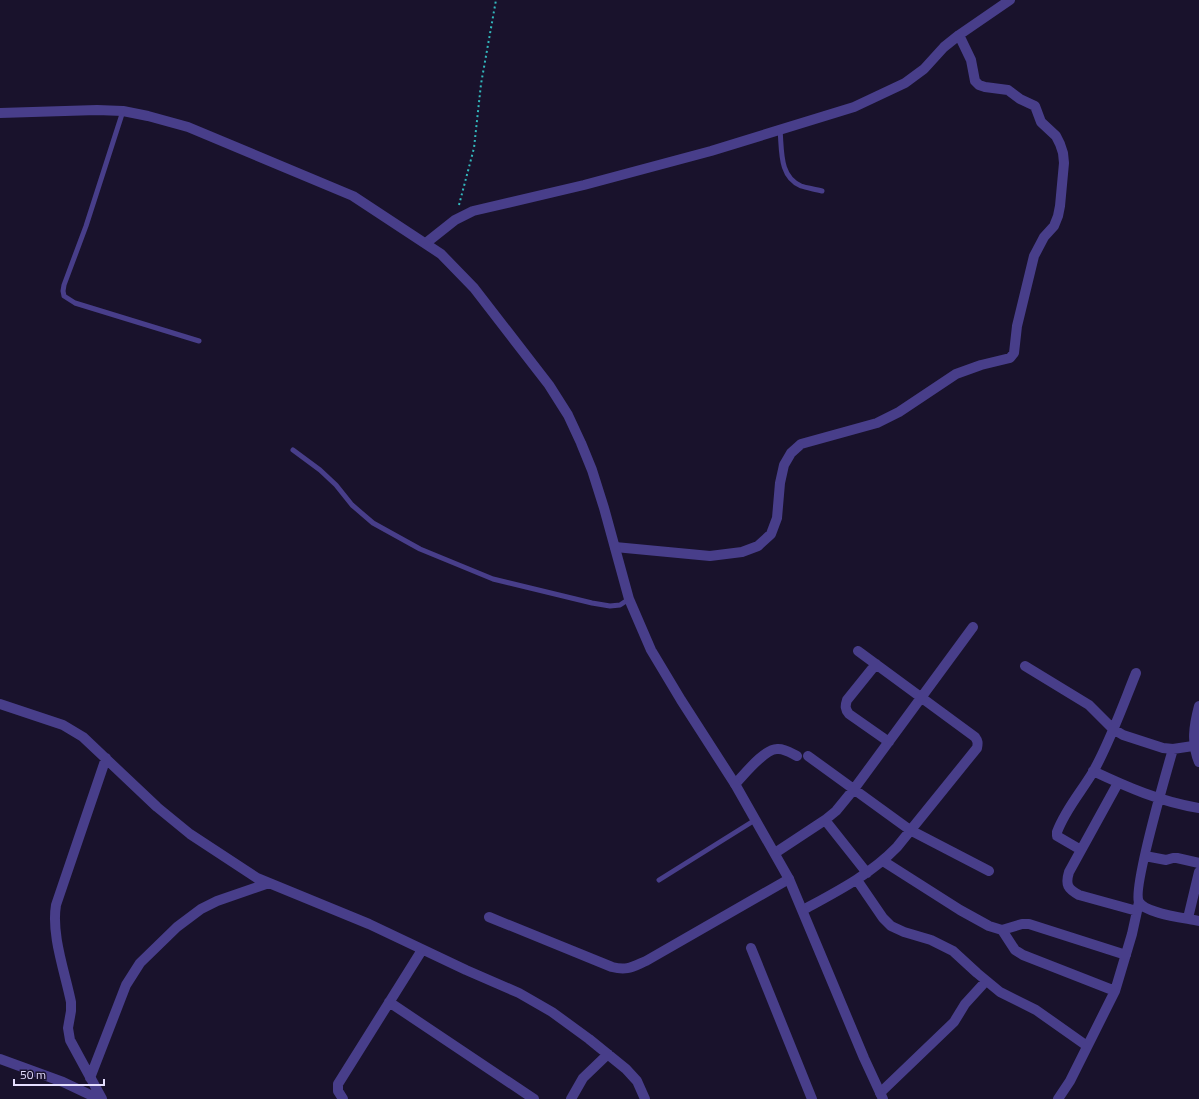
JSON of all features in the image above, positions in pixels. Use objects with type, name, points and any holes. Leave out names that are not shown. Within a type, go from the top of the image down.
[{"type":"street","points":[[426,243],[455,220],[473,211],[584,185],[704,153],[854,107],[905,83],[924,69],[944,47],[959,35],[1010,0]]},
{"type":"street","points":[[615,547],[710,556],[742,552],[758,546],[771,534],[777,518],[780,483],[784,465],[792,453],[801,444],[877,423],[899,412],[956,374],[981,365],[1010,358],[1014,353],[1017,326],[1032,262],[1040,244],[1054,226],[1058,216],[1064,163],[1063,153],[1056,136],[1041,122],[1034,106],[1020,99],[1008,90],[985,87],[979,85],[975,81],[971,60],[959,35]]},
{"type":"street","points":[[0,113],[97,110],[123,111],[188,127],[330,185],[364,202],[441,254],[474,288],[549,385],[568,415],[592,470],[629,599],[651,650],[734,784],[789,879],[864,1058],[882,1096],[954,1022],[965,1004],[986,981]]},
{"type":"street","points":[[775,853],[836,811],[889,742],[973,627]]},
{"type":"street","points":[[803,910],[857,880],[883,861],[897,847],[977,748],[978,744],[975,737],[858,651]]},
{"type":"street","points":[[876,664],[847,700],[845,705],[846,711],[889,742]]},
{"type":"street","points":[[1025,666],[1089,705],[1112,729],[1123,735],[1163,748],[1193,746]]},
{"type":"street","points":[[1081,850],[1057,836],[1057,832],[1068,809],[1093,771],[1136,673]]},
{"type":"street","points":[[0,704],[63,725],[83,737],[157,807],[190,834],[251,874],[269,883],[369,924],[422,950],[526,997],[552,1012],[626,1069],[637,1082],[645,1099]]},
{"type":"street","points":[[1199,706],[1194,731],[1193,746],[1199,762]]},
{"type":"street","points":[[734,784],[765,753],[776,748],[797,756]]},
{"type":"street","points":[[1058,1099],[1070,1081],[1115,991],[1126,955],[1138,906],[1137,896],[1145,856],[1173,748]]},
{"type":"street","points":[[808,756],[910,830],[989,871]]},
{"type":"street","points":[[102,1099],[70,1040],[68,1028],[71,1002],[57,937],[54,915],[56,905],[106,758]]},
{"type":"street","points":[[1093,771],[1118,783],[1159,799],[1199,808]]},
{"type":"street","points":[[1118,783],[1081,850],[1067,879],[1067,885],[1079,895],[1144,907],[1154,911],[1199,921]]},
{"type":"street","points":[[825,820],[867,873]]},
{"type":"street","points":[[1145,856],[1166,860],[1177,858],[1199,863]]},
{"type":"street","points":[[883,861],[960,910],[989,926],[1002,930],[1022,924],[1029,924],[1126,955]]},
{"type":"street","points":[[1188,918],[1199,872]]},
{"type":"street","points":[[489,917],[612,967],[623,970],[632,968],[646,961],[789,879]]},
{"type":"street","points":[[857,880],[883,918],[891,926],[953,950],[986,981],[1010,998],[1036,1010],[1087,1046]]},
{"type":"street","points":[[90,1078],[126,985],[140,963],[177,927],[201,909],[217,901],[269,883]]},
{"type":"street","points":[[1002,930],[1015,950],[1023,955],[1115,991]]},
{"type":"street","points":[[751,948],[812,1099]]},
{"type":"street","points":[[343,1099],[338,1091],[338,1084],[422,950]]},
{"type":"street","points":[[389,1002],[534,1099]]},
{"type":"street","points":[[571,1099],[583,1078],[608,1054]]},
{"type":"street","points":[[0,1059],[63,1082],[99,1099]]},
{"type":"lane","points":[[123,111],[86,226],[64,285],[64,296],[75,303],[199,341]]},
{"type":"lane","points":[[780,130],[785,172],[790,179],[800,186],[822,191]]},
{"type":"lane","points":[[293,450],[320,470],[336,485],[352,504],[374,523],[420,549],[492,579],[592,603],[610,606],[620,605],[629,599]]},
{"type":"lane","points":[[659,880],[755,820]]},
{"type":"path","points":[[455,220],[474,148],[481,84],[496,0]]}]
